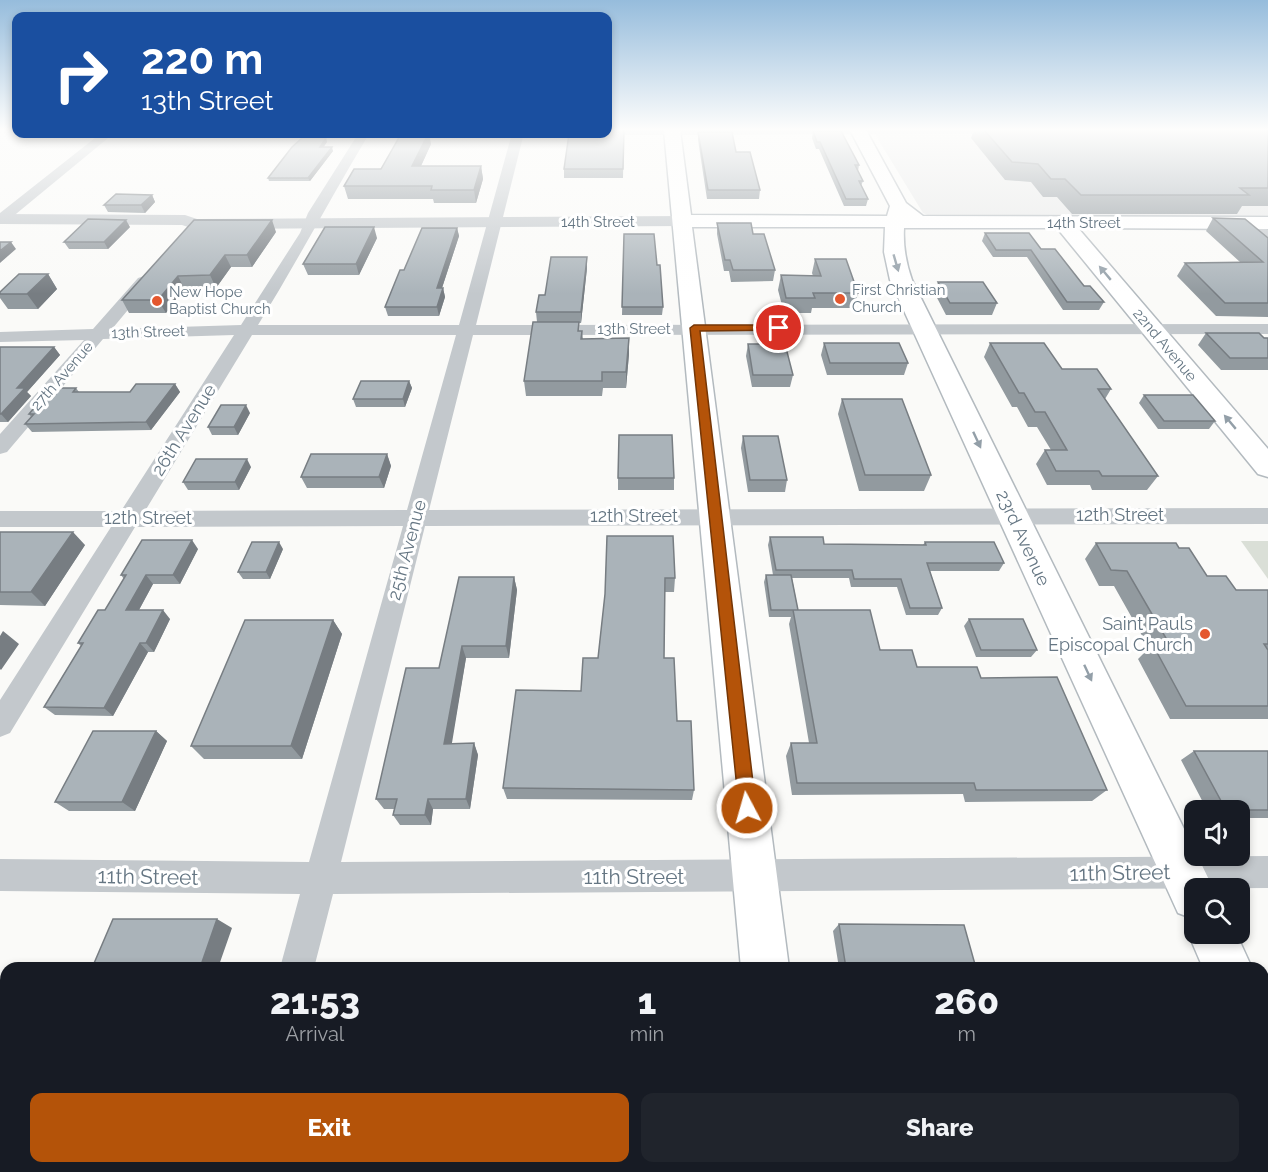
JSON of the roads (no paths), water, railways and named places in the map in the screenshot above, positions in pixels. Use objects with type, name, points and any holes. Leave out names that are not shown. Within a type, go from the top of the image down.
[{"type":"main road","points":[[679,185],[764,962]]},
{"type":"main road","points":[[884,185],[897,214]]},
{"type":"main road","name":"14th Street","points":[[684,221],[897,214],[927,223],[1259,223]]},
{"type":"main road","name":"23rd Avenue","points":[[897,214],[892,236],[895,261],[924,328],[1185,878]]},
{"type":"main road","name":"22nd Avenue","points":[[1063,223],[1268,467]]},
{"type":"main road","points":[[1216,944],[1225,962]]},
{"type":"street","points":[[0,219],[43,185]]},
{"type":"street","name":"26th Avenue","points":[[0,724],[246,330],[333,185]]},
{"type":"street","name":"25th Avenue","points":[[299,962],[506,185]]},
{"type":"street","name":"14th Street","points":[[0,219],[185,220],[194,224],[684,221]]},
{"type":"street","points":[[1259,223],[1268,237]]},
{"type":"street","points":[[179,241],[194,224]]},
{"type":"street","name":"27th Avenue","points":[[0,447],[157,266]]},
{"type":"street","name":"13th Street","points":[[0,337],[246,330],[1268,329]]},
{"type":"street","name":"12th Street","points":[[0,519],[1268,516]]},
{"type":"street","name":"11th Street","points":[[1228,878],[1268,872]]},
{"type":"street","name":"11th Street","points":[[0,875],[320,878],[755,876],[1184,884]]},
{"type":"place","name":"First Christian Church","points":[[840,299]]},
{"type":"place","name":"New Hope Baptist Church","points":[[157,301]]},
{"type":"place","name":"Saint Pauls Episcopal Church","points":[[1205,634]]}]
